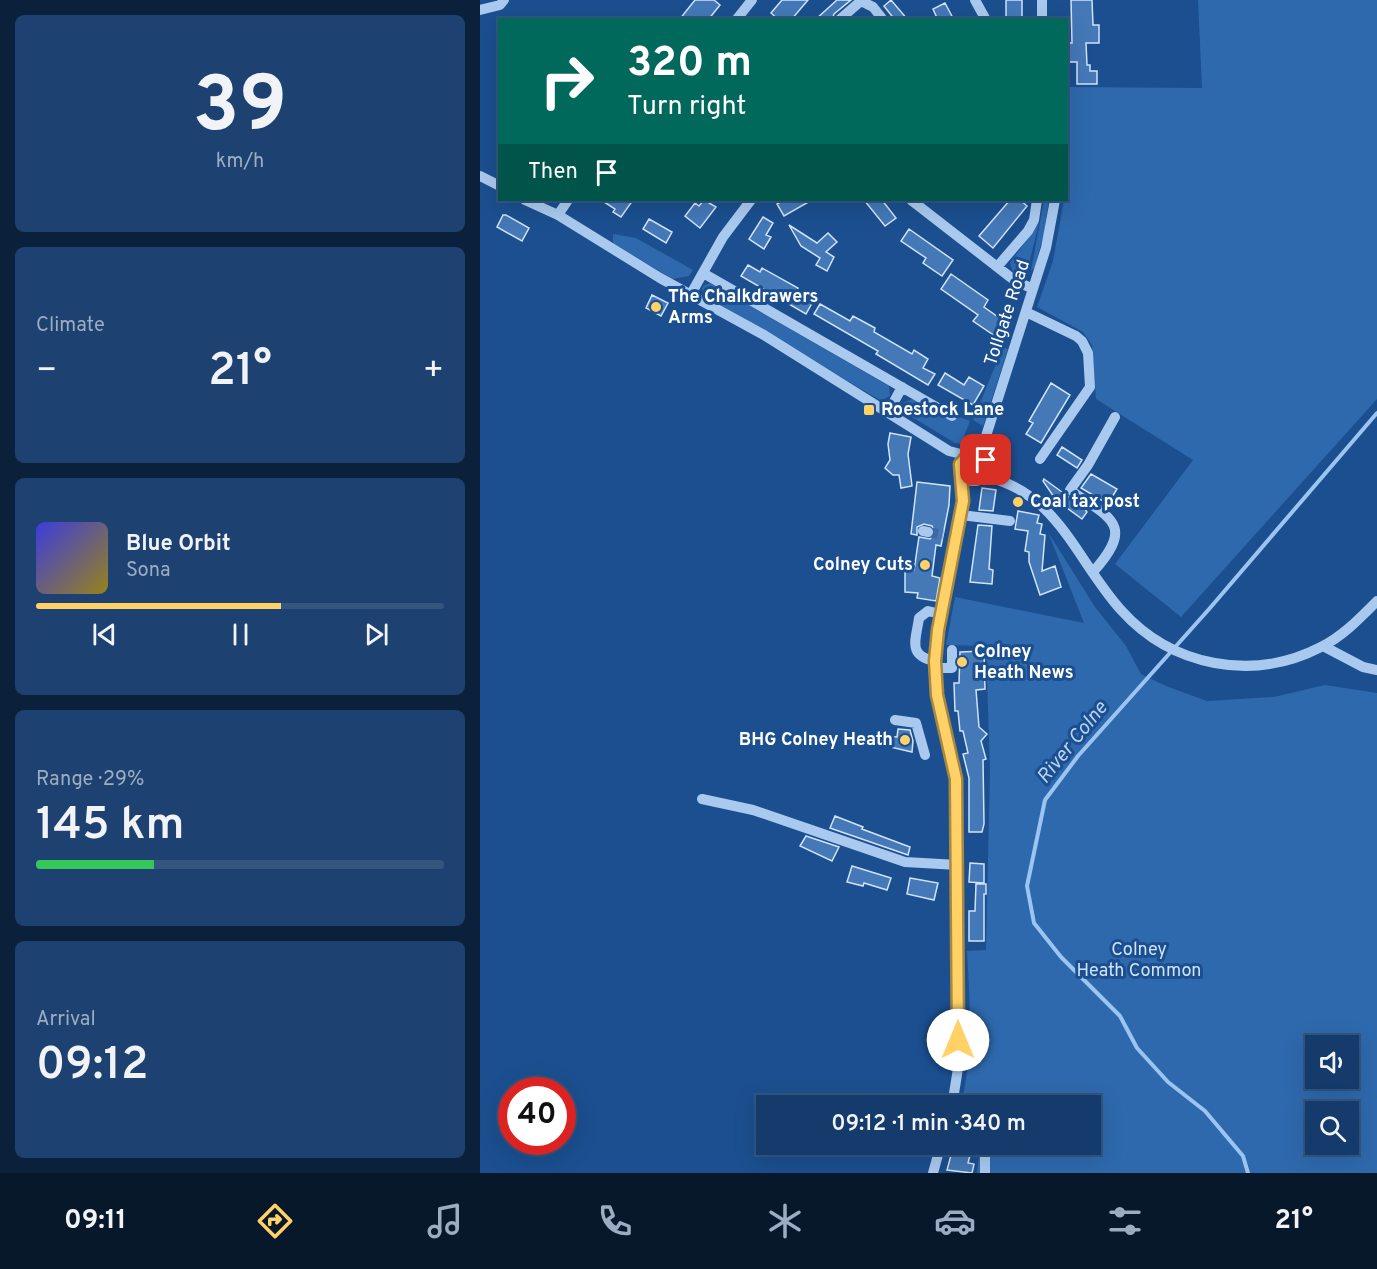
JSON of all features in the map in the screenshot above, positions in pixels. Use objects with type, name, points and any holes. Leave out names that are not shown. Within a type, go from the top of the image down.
[{"type":"street","points":[[480,10],[500,5],[504,0]]},
{"type":"street","points":[[738,18],[752,0]]},
{"type":"street","points":[[975,0],[985,18]]},
{"type":"street","points":[[1042,0],[1042,18]]},
{"type":"street","points":[[841,18],[861,1],[873,7],[880,18]]},
{"type":"street","points":[[480,176],[498,185]]},
{"type":"street","points":[[527,201],[558,215],[660,278],[764,335],[889,411],[949,451],[972,461],[1035,499],[1049,513],[1120,610],[1151,637],[1174,650],[1197,660],[1233,667],[1261,666],[1287,661],[1323,646],[1358,621],[1377,601]]},
{"type":"street","points":[[558,215],[567,201]]},
{"type":"street","points":[[691,294],[723,237],[750,201]]},
{"type":"street","points":[[912,201],[1014,280],[1033,289]]},
{"type":"street","points":[[997,267],[1028,231],[1034,220],[1036,201]]},
{"type":"street","name":"Tollgate Road","points":[[972,461],[986,436],[1026,312],[1046,248],[1055,201]]},
{"type":"street","points":[[703,273],[952,416]]},
{"type":"street","points":[[1026,312],[1076,336],[1082,341],[1088,353],[1090,387],[1040,459]]},
{"type":"street","points":[[889,411],[902,387]]},
{"type":"street","points":[[1093,572],[1109,554],[1115,543],[1114,524],[1106,515],[1070,490],[1088,465],[1115,417]]},
{"type":"street","points":[[972,461],[979,479]]},
{"type":"street","points":[[972,461],[965,478],[1002,480]]},
{"type":"street","points":[[954,1095],[959,1062],[956,779],[937,695],[935,664],[941,614],[972,461]]},
{"type":"street","points":[[963,501],[979,479]]},
{"type":"street","points":[[961,514],[1010,521]]},
{"type":"street","points":[[944,535],[956,537]]},
{"type":"street","points":[[941,614],[928,611],[919,618],[916,653],[935,664],[952,668],[952,650]]},
{"type":"street","points":[[1323,646],[1363,667],[1377,670]]},
{"type":"street","points":[[895,720],[916,723],[925,755]]},
{"type":"street","points":[[702,799],[753,810],[905,862],[958,865]]},
{"type":"street","points":[[933,1173],[938,1155]]},
{"type":"street","points":[[985,1155],[985,1173]]},
{"type":"green space","points":[[1198,0],[1377,0],[1377,399],[1181,617],[1115,564],[1193,460],[1096,399],[1092,345],[1083,332],[1037,307],[1053,261],[1064,201],[1068,201],[1068,87],[1202,88]]},
{"type":"green space","points":[[1044,201],[1049,201],[1044,233],[1035,267],[1031,271]]},
{"type":"green space","points":[[1039,223],[1027,272],[1022,276],[1014,275],[1010,263]]},
{"type":"green space","points":[[613,234],[636,238],[693,270],[689,276],[672,279],[613,243]]},
{"type":"green space","points":[[710,283],[889,386],[890,396],[882,400],[878,399],[705,296],[703,286]]},
{"type":"green space","points":[[1003,347],[1008,349],[983,426],[973,420]]},
{"type":"green space","points":[[912,399],[970,421],[961,444],[955,443],[907,414],[903,403]]},
{"type":"green space","name":"Colney Heath Common","points":[[1048,532],[1095,607],[1126,646],[1141,674],[1207,701],[1274,697],[1325,685],[1377,693],[1377,1173],[977,1173],[979,1155],[1101,1155],[1101,1095],[963,1095],[969,1048],[970,1009],[967,951],[986,950],[990,771],[986,646],[946,645],[955,597],[1084,623]]},
{"type":"building","points":[[695,0],[714,0],[720,5],[710,18],[681,18]]},
{"type":"building","points":[[782,0],[808,0],[793,18],[777,18],[771,13]]},
{"type":"building","points":[[837,0],[851,0],[834,14],[833,18],[817,18]]},
{"type":"building","points":[[891,0],[906,18],[893,18],[884,6]]},
{"type":"building","points":[[1006,0],[1022,0],[1022,18],[1006,18]]},
{"type":"building","points":[[1071,0],[1092,0],[1093,25],[1099,25],[1099,43],[1086,43],[1087,65],[1090,65],[1090,71],[1097,71],[1097,84],[1077,84],[1077,62],[1069,62],[1069,43],[1072,43]]},
{"type":"building","points":[[945,3],[953,18],[937,18],[933,9]]},
{"type":"building","points":[[603,201],[632,201],[621,217],[613,212],[615,209]]},
{"type":"building","points":[[706,201],[716,207],[700,228],[685,216],[695,203],[699,206]]},
{"type":"building","points":[[782,201],[810,201],[784,216],[777,204]]},
{"type":"building","points":[[865,201],[883,201],[896,218],[885,226]]},
{"type":"building","points":[[1009,201],[1021,201],[1027,206],[993,248],[979,236]]},
{"type":"building","points":[[503,215],[529,228],[522,241],[497,227]]},
{"type":"building","points":[[763,217],[773,223],[766,235],[771,237],[764,249],[749,239]]},
{"type":"building","points":[[649,219],[672,232],[666,243],[643,229]]},
{"type":"building","points":[[789,225],[817,243],[828,233],[837,242],[826,252],[834,257],[827,271],[816,265],[820,258],[801,246]]},
{"type":"building","points":[[909,229],[953,260],[942,276],[923,263],[926,258],[901,241]]},
{"type":"building","points":[[748,265],[760,272],[762,268],[798,288],[796,294],[812,303],[806,314],[741,276]]},
{"type":"building","points":[[951,274],[988,300],[984,307],[1005,322],[995,336],[973,321],[978,315],[941,289]]},
{"type":"building","points":[[652,295],[668,303],[661,316],[646,308]]},
{"type":"building","points":[[820,304],[850,321],[853,316],[875,328],[874,332],[912,354],[914,350],[928,359],[923,368],[935,374],[928,385],[876,354],[878,351],[814,314]]},
{"type":"building","points":[[945,373],[964,385],[969,377],[984,386],[973,405],[938,385]]},
{"type":"building","points":[[1051,383],[1070,395],[1041,443],[1026,434],[1033,423],[1029,421]]},
{"type":"building","points":[[890,433],[911,437],[908,454],[912,486],[901,488],[899,475],[893,475],[885,468],[890,460],[888,444]]},
{"type":"building","points":[[1062,447],[1082,460],[1077,468],[1057,455]]},
{"type":"building","points":[[1091,474],[1117,489],[1108,504],[1081,488]]},
{"type":"building","points":[[1044,479],[1084,508],[1087,512],[1082,519],[1056,500],[1043,481]]},
{"type":"building","points":[[917,482],[950,486],[949,505],[941,546],[936,545],[932,576],[940,578],[936,601],[917,598],[918,593],[905,592],[905,569],[914,570],[919,537],[930,539],[935,533],[932,526],[924,524],[917,527],[917,535],[911,534]]},
{"type":"building","points":[[982,488],[996,490],[993,511],[979,510]]},
{"type":"building","points":[[1018,511],[1039,515],[1037,523],[1042,524],[1040,534],[1045,535],[1042,571],[1055,566],[1061,587],[1040,595],[1029,562],[1029,552],[1025,551],[1028,531],[1015,529]]},
{"type":"building","points":[[978,525],[992,526],[989,569],[993,570],[992,584],[970,582]]},
{"type":"building","points":[[984,651],[985,689],[976,690],[979,727],[987,734],[981,741],[986,759],[983,760],[984,824],[982,832],[969,832],[969,778],[963,754],[968,753],[963,731],[960,731],[958,711],[955,711],[954,683],[959,683],[960,652]]},
{"type":"building","points":[[898,729],[910,730],[913,741],[912,752],[886,746],[887,736],[897,737]]},
{"type":"building","points":[[835,816],[910,847],[908,855],[830,828]]},
{"type":"building","points":[[806,836],[839,847],[832,861],[800,846]]},
{"type":"building","points":[[970,863],[984,864],[984,883],[969,882]]},
{"type":"building","points":[[852,866],[891,878],[887,890],[864,883],[863,886],[847,882]]},
{"type":"building","points":[[910,878],[938,883],[934,900],[907,894]]},
{"type":"building","points":[[976,884],[986,884],[984,941],[969,941],[969,911],[975,911]]},
{"type":"building","points":[[951,1155],[970,1155],[968,1163],[974,1164],[972,1173],[947,1170]]},
{"type":"waterway","name":"River Colne","points":[[1248,1173],[1243,1156],[1205,1111],[1168,1082],[1137,1048],[1120,1016],[1061,957],[1034,923],[1027,886],[1045,800],[1078,756],[1210,608],[1377,413]]},
{"type":"tunnel","points":[[928,532],[943,535]]},
{"type":"place","name":"The Chalkdrawers Arms","points":[[656,307]]},
{"type":"place","name":"Roestock Lane","points":[[869,410]]},
{"type":"place","name":"Coal tax post","points":[[1018,502]]},
{"type":"place","name":"Colney Cuts","points":[[925,565]]},
{"type":"place","name":"Colney Heath News","points":[[962,662]]},
{"type":"place","name":"BHG Colney Heath","points":[[905,740]]},
{"type":"route","points":[[958,1040],[956,779],[937,695],[935,661],[938,630],[963,501],[960,464],[970,453],[978,453],[986,460]]}]
